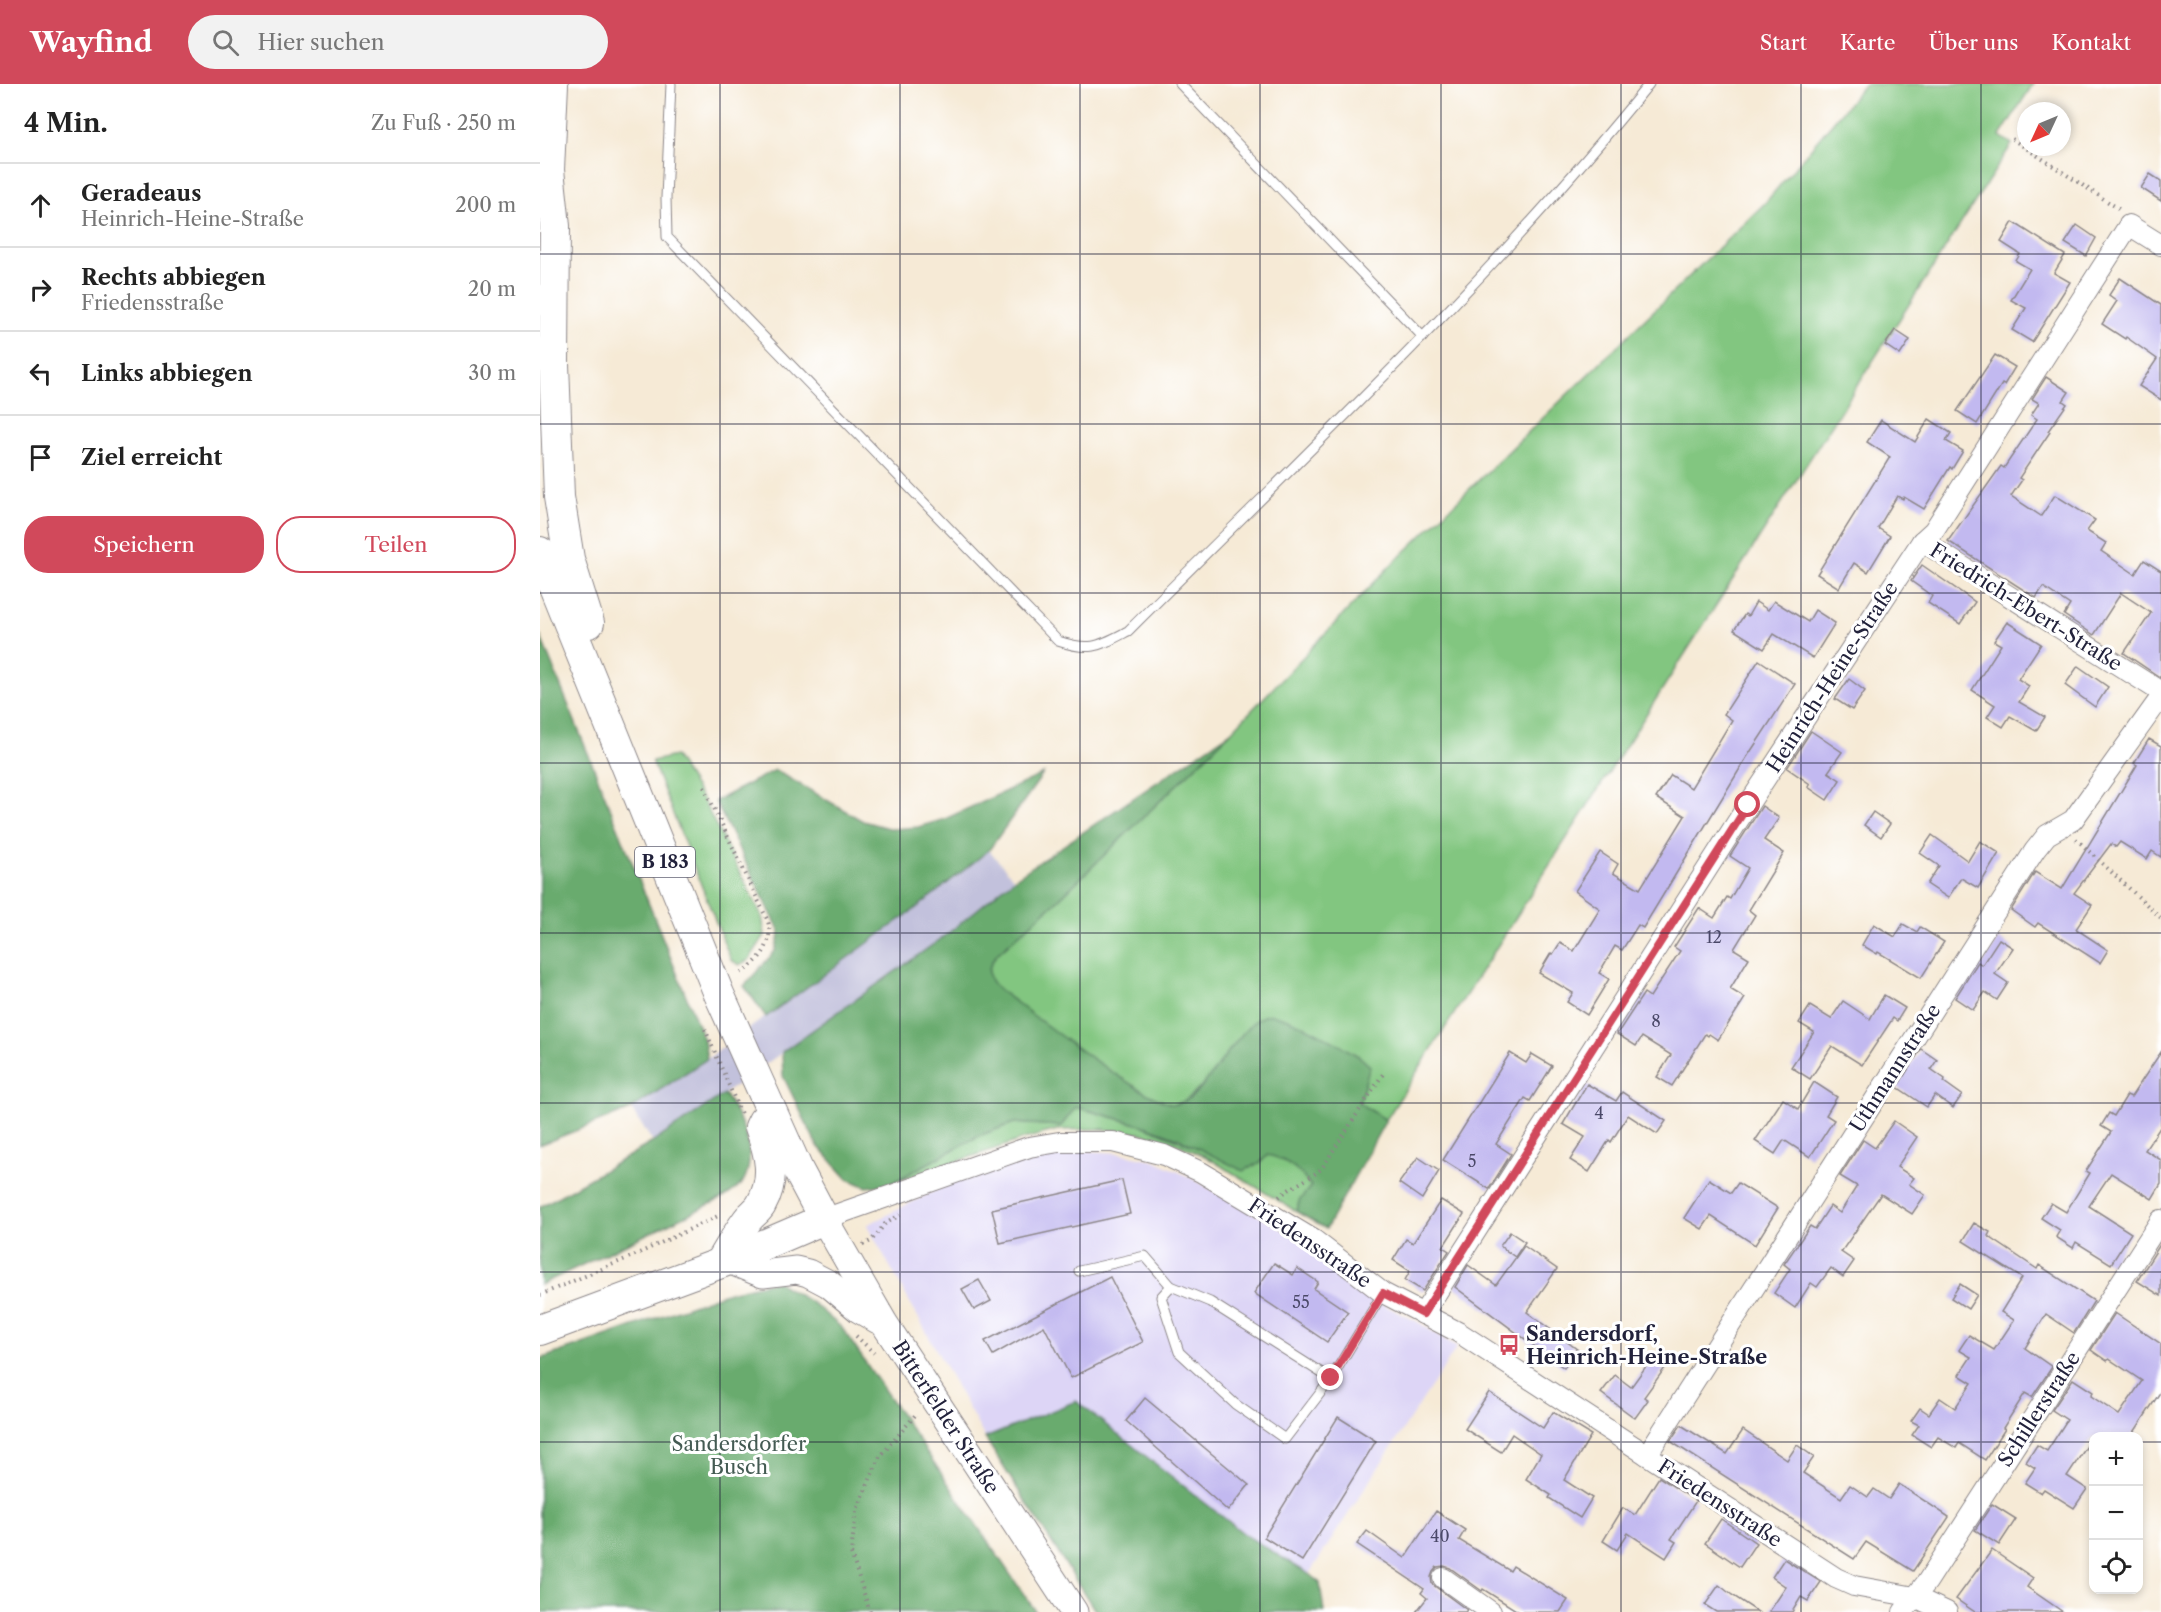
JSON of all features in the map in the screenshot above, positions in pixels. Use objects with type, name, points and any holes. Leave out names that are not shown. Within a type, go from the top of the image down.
[{"type":"main road","points":[[553,84],[545,160],[555,226],[554,364],[559,497],[569,559],[599,652],[599,696]]},
{"type":"main road","name":"B 183","points":[[540,552],[716,986],[798,1170],[824,1219]]},
{"type":"main road","points":[[725,1261],[747,1220],[762,1204],[768,1186],[771,1170],[769,1150],[760,1127],[764,1095]]},
{"type":"main road","points":[[540,1330],[725,1261],[824,1219]]},
{"type":"street","points":[[2129,225],[2161,245]]},
{"type":"street","name":"Heinrich-Heine-Straße","points":[[1423,1314],[1742,815],[1922,541],[1934,530],[2129,225]]},
{"type":"street","name":"Friedrich-Ebert-Straße","points":[[1922,541],[2161,692]]},
{"type":"street","name":"Uthmannstraße","points":[[1647,1455],[2035,850],[2047,835],[2073,820],[2084,807],[2161,697]]},
{"type":"street","name":"Friedensstraße","points":[[824,1219],[1029,1147],[1086,1141],[1113,1142],[1164,1155],[1201,1172],[1314,1240],[1383,1293],[1458,1332],[1836,1578],[1909,1605],[1947,1612]]},
{"type":"street","name":"Bitterfelder Straße","points":[[824,1219],[884,1323],[1074,1612]]},
{"type":"street","name":"Schillerstraße","points":[[1909,1605],[1927,1582],[2161,1220]]},
{"type":"street","points":[[725,1261],[763,1274],[796,1270],[810,1274],[835,1288],[859,1309],[884,1323]]},
{"type":"street","points":[[1443,1578],[1491,1612]]},
{"type":"lane","points":[[671,84],[666,198],[667,237],[1058,640],[1078,648],[1102,645],[1128,631],[1424,337],[1592,155],[1649,84]]},
{"type":"lane","points":[[1180,84],[1424,337]]},
{"type":"lane","points":[[1079,1271],[1145,1256],[1171,1286],[1210,1302],[1331,1378]]},
{"type":"lane","points":[[1171,1286],[1161,1297],[1179,1352],[1235,1404],[1285,1439],[1331,1378],[1383,1293]]},
{"type":"path","points":[[2012,140],[2122,212],[2129,225]]},
{"type":"path","points":[[704,787],[768,921],[771,933],[768,945],[758,959],[742,972],[716,986]]},
{"type":"path","points":[[2061,826],[2161,918]]},
{"type":"path","points":[[1267,1211],[1274,1201],[1291,1187],[1311,1177],[1322,1168],[1383,1074]]},
{"type":"path","points":[[540,1295],[705,1224],[726,1210]]},
{"type":"path","points":[[844,1254],[871,1241],[885,1224],[902,1214]]},
{"type":"path","points":[[870,1612],[851,1553],[856,1512],[879,1458],[931,1396]]},
{"type":"shaded area","points":[[989,850],[1014,879],[945,936],[653,1142],[631,1109],[707,1059],[919,906]]},
{"type":"shaded area","points":[[1071,1150],[1119,1153],[1154,1160],[1191,1178],[1294,1236],[1330,1260],[1378,1302],[1418,1322],[1457,1347],[1309,1574],[1247,1536],[1076,1401],[985,1438],[867,1225],[950,1183],[1021,1160]]},
{"type":"green space","points":[[1865,84],[2033,84],[2022,102],[2017,102],[2017,109],[2000,136],[2012,144],[1386,1120],[1359,1103],[1253,1022],[1217,1069],[1195,1093],[1176,1104],[1162,1101],[1113,1073],[991,982],[989,968],[996,955],[1059,899],[1231,732],[1389,567],[1765,203]]},
{"type":"green space","points":[[540,635],[704,1040],[707,1059],[631,1109],[540,1145]]},
{"type":"green space","points":[[1231,732],[1059,899],[996,955],[989,972],[990,979],[999,990],[1099,1063],[1146,1093],[1165,1102],[1177,1104],[1192,1096],[1244,1032],[1259,1018],[1266,1015],[1274,1015],[1298,1023],[1360,1057],[1370,1066],[1359,1103],[1386,1120],[1326,1229],[1297,1212],[1299,1201],[1311,1186],[1297,1170],[1281,1160],[1268,1155],[1260,1163],[1243,1171],[1180,1139],[1141,1125],[1076,1107],[1061,1126],[1014,1123],[978,1136],[890,1184],[867,1187],[848,1179],[817,1145],[783,1076],[782,1052],[945,936],[1014,879]]},
{"type":"green space","points":[[675,756],[703,800],[762,916],[765,935],[749,960],[739,965],[731,960],[652,761]]},
{"type":"green space","points":[[775,770],[863,821],[892,829],[918,827],[945,819],[1043,774],[989,850],[919,906],[766,1017],[744,986],[775,951],[780,932],[715,801]]},
{"type":"green space","points":[[724,1094],[742,1125],[749,1148],[747,1171],[743,1182],[725,1197],[540,1285],[540,1207],[653,1142]]},
{"type":"green space","points":[[1075,1107],[1141,1125],[1210,1153],[1260,1163],[1268,1154],[1293,1166],[1311,1186],[1299,1201],[1297,1212],[1205,1156],[1144,1134],[1102,1129],[1057,1130],[890,1184],[978,1136],[1014,1123],[1061,1126]]},
{"type":"green space","name":"Sandersdorfer Busch","points":[[776,1281],[814,1304],[842,1328],[1036,1612],[540,1612],[540,1359],[729,1292]]},
{"type":"green space","points":[[1076,1401],[1247,1536],[1320,1583],[1324,1612],[1096,1612],[985,1438]]},
{"type":"building","points":[[2150,174],[2161,181],[2161,201],[2141,188]]},
{"type":"building","points":[[2013,222],[2065,255],[2054,273],[2070,282],[2032,342],[2012,330],[2026,308],[2011,300],[2030,269],[2016,261],[2020,254],[2001,242]]},
{"type":"building","points":[[2077,225],[2096,238],[2086,256],[2065,243]]},
{"type":"building","points":[[2120,278],[2161,305],[2161,400],[2139,386],[2157,359],[2126,337],[2125,339],[2102,324],[2117,301],[2109,295]]},
{"type":"building","points":[[1895,330],[1910,340],[1900,355],[1885,345]]},
{"type":"building","points":[[1995,355],[2015,367],[1977,424],[1957,411]]},
{"type":"building","points":[[2046,377],[2069,392],[2063,401],[2067,404],[2019,478],[2022,480],[2011,496],[2041,516],[2055,495],[2095,520],[2087,531],[2106,543],[2101,551],[2135,574],[2144,560],[2161,571],[2161,678],[2124,653],[2151,613],[2121,593],[2094,635],[2064,615],[2070,605],[2043,587],[2036,598],[1948,541],[2001,466],[2004,468],[2037,419],[2031,415],[2039,403],[2032,399]]},
{"type":"building","points":[[1929,419],[1951,433],[1946,441],[1963,451],[1952,469],[1950,467],[1924,509],[1904,497],[1903,499],[1897,496],[1878,528],[1890,536],[1868,572],[1854,563],[1839,588],[1817,574],[1890,457],[1867,442],[1881,420],[1915,442]]},
{"type":"building","points":[[1922,565],[1975,602],[1960,624],[1928,603],[1932,596],[1911,581]]},
{"type":"building","points":[[1774,601],[1808,622],[1815,610],[1835,623],[1813,658],[1774,634],[1764,649],[1734,630],[1745,614],[1748,616],[1756,602],[1768,610]]},
{"type":"building","points":[[2007,622],[2041,644],[2018,679],[2029,686],[2019,702],[2045,717],[2036,731],[2010,716],[2003,727],[1987,717],[1995,705],[1972,690],[2001,645],[1994,641]]},
{"type":"building","points":[[1759,660],[1795,684],[1747,757],[1643,928],[1638,925],[1622,950],[1615,946],[1599,973],[1609,979],[1587,1015],[1567,1002],[1573,993],[1539,973],[1560,943],[1574,951],[1600,909],[1575,891],[1600,852],[1618,864],[1613,873],[1640,889],[1685,816],[1656,798],[1671,775],[1691,788],[1732,720],[1724,714]]},
{"type":"building","points":[[2078,666],[2108,687],[2095,707],[2065,685]]},
{"type":"building","points":[[1849,679],[1865,691],[1852,710],[1835,699]]},
{"type":"building","points":[[1811,731],[1842,752],[1828,772],[1840,780],[1827,800],[1808,787],[1810,784],[1787,768]]},
{"type":"building","points":[[2149,739],[2161,746],[2161,857],[2152,851],[2147,859],[2120,842],[2116,847],[2111,844],[2074,893],[2092,905],[2076,929],[2108,950],[2100,963],[2038,923],[2035,927],[2011,910],[2035,872],[2062,889],[2137,765],[2134,763]]},
{"type":"building","points":[[1762,806],[1779,818],[1764,840],[1784,853],[1749,910],[1755,915],[1734,949],[1749,958],[1730,989],[1745,998],[1718,1040],[1705,1034],[1672,1086],[1657,1077],[1671,1055],[1642,1037],[1636,1046],[1617,1034],[1644,993],[1650,997],[1680,951],[1674,947],[1699,908],[1714,918],[1727,897],[1730,899],[1748,868],[1730,856]]},
{"type":"building","points":[[1873,812],[1890,824],[1881,837],[1864,825]]},
{"type":"building","points":[[1932,835],[1968,861],[1980,841],[1999,853],[1978,888],[1961,878],[1948,898],[1927,884],[1939,866],[1920,853]]},
{"type":"building","points":[[1874,924],[1895,937],[1903,924],[1917,932],[1920,927],[1944,942],[1921,978],[1862,945]]},
{"type":"building","points":[[1999,939],[2013,948],[1995,974],[2008,983],[1997,1000],[1985,992],[1973,1010],[1955,998],[1978,962],[1982,965]]},
{"type":"building","points":[[1884,995],[1905,1008],[1897,1021],[1893,1018],[1862,1065],[1832,1046],[1810,1079],[1791,1067],[1814,1032],[1799,1023],[1810,1006],[1831,1019],[1843,1001],[1870,1019]]},
{"type":"building","points":[[1921,1049],[1937,1060],[1931,1069],[1962,1095],[1953,1108],[1935,1095],[1927,1107],[1897,1087]]},
{"type":"building","points":[[2161,1052],[2161,1126],[2145,1150],[2161,1160],[2161,1184],[2152,1199],[2111,1173],[2089,1206],[2131,1233],[2111,1264],[2076,1242],[2073,1248],[2056,1237],[2060,1230],[2041,1218],[2051,1203],[2066,1212],[2090,1173],[2086,1171],[2111,1132],[2101,1126],[2109,1113],[2114,1116],[2127,1095],[2131,1097]]},
{"type":"building","points":[[1510,1053],[1526,1063],[1532,1054],[1552,1066],[1530,1101],[1525,1098],[1496,1144],[1511,1154],[1489,1189],[1443,1160]]},
{"type":"building","points":[[1814,1082],[1837,1097],[1826,1115],[1834,1120],[1810,1157],[1784,1140],[1775,1154],[1755,1141],[1783,1099],[1798,1109]]},
{"type":"building","points":[[1587,1084],[1616,1101],[1622,1092],[1666,1121],[1657,1134],[1628,1115],[1589,1172],[1570,1160],[1585,1137],[1563,1124]]},
{"type":"building","points":[[1894,1121],[1917,1137],[1897,1167],[1914,1178],[1909,1184],[1925,1195],[1912,1214],[1881,1194],[1841,1252],[1854,1261],[1843,1277],[1831,1268],[1817,1287],[1811,1283],[1795,1308],[1774,1293],[1790,1269],[1784,1264],[1810,1226],[1815,1229],[1830,1206],[1840,1213],[1857,1186],[1840,1176],[1863,1140],[1875,1148]]},
{"type":"building","points":[[1418,1157],[1439,1171],[1422,1199],[1399,1183]]},
{"type":"building","points":[[1709,1179],[1731,1193],[1738,1183],[1778,1208],[1755,1245],[1711,1216],[1702,1229],[1684,1218]]},
{"type":"building","points":[[1122,1180],[1130,1214],[1000,1243],[992,1209]]},
{"type":"building","points":[[1441,1200],[1464,1214],[1443,1247],[1449,1251],[1423,1291],[1405,1280],[1410,1271],[1393,1260],[1406,1239],[1413,1243]]},
{"type":"building","points":[[1974,1223],[1990,1232],[1988,1236],[2037,1269],[2039,1265],[2094,1301],[2074,1333],[2046,1314],[2025,1348],[2052,1367],[2032,1397],[2025,1393],[1985,1460],[1959,1443],[1956,1448],[1938,1437],[1931,1447],[1912,1435],[1919,1425],[1911,1421],[1920,1408],[1929,1414],[1940,1398],[1955,1408],[1972,1383],[1959,1375],[1971,1357],[1959,1350],[1969,1335],[1994,1350],[2014,1320],[2001,1312],[2022,1278],[1963,1241]]},
{"type":"building","points":[[1510,1232],[1525,1242],[1515,1257],[1500,1246]]},
{"type":"building","points":[[2161,1243],[2161,1296],[2137,1281]]},
{"type":"building","points":[[1524,1246],[1557,1269],[1527,1312],[1578,1350],[1564,1368],[1455,1287],[1468,1265],[1496,1285]]},
{"type":"building","points":[[1274,1263],[1293,1275],[1297,1268],[1318,1282],[1314,1289],[1348,1312],[1327,1342],[1254,1293]]},
{"type":"building","points":[[1110,1277],[1143,1342],[1071,1378],[1044,1326],[993,1355],[985,1341]]},
{"type":"building","points":[[979,1280],[991,1301],[974,1310],[962,1289]]},
{"type":"building","points":[[1960,1284],[1977,1295],[1968,1309],[1951,1298]]},
{"type":"building","points":[[2115,1313],[2161,1344],[2161,1391],[2134,1432],[2089,1432],[2089,1443],[2067,1476],[2087,1489],[2074,1508],[2044,1489],[2041,1493],[2025,1483],[2035,1468],[2026,1462],[2037,1445],[2047,1451],[2067,1420],[2052,1410],[2073,1379],[2093,1392],[2091,1396],[2119,1415],[2142,1381],[2091,1350]]},
{"type":"building","points":[[1652,1358],[1665,1368],[1644,1397],[1648,1400],[1635,1418],[1601,1393],[1615,1375],[1631,1387]]},
{"type":"building","points":[[1489,1392],[1543,1428],[1553,1412],[1591,1435],[1564,1480],[1592,1498],[1580,1518],[1549,1498],[1551,1495],[1526,1479],[1541,1454],[1512,1434],[1501,1452],[1465,1429]]},
{"type":"building","points":[[1145,1398],[1249,1485],[1228,1511],[1126,1421]]},
{"type":"building","points":[[1338,1417],[1376,1441],[1302,1561],[1264,1537]]},
{"type":"building","points":[[1681,1425],[1727,1454],[1743,1430],[1787,1460],[1797,1445],[1814,1457],[1803,1473],[1841,1498],[1850,1485],[1868,1497],[1874,1489],[1889,1499],[1899,1484],[1949,1517],[1913,1571],[1866,1542],[1854,1559],[1670,1441]]},
{"type":"building","points":[[1659,1477],[1696,1501],[1671,1539],[1676,1542],[1666,1558],[1628,1533],[1617,1550],[1603,1541],[1623,1508],[1635,1515]]},
{"type":"building","points":[[1992,1504],[2016,1519],[1999,1545],[1975,1530]]},
{"type":"building","points":[[1436,1511],[1465,1530],[1459,1540],[1510,1571],[1513,1566],[1568,1600],[1560,1612],[1519,1612],[1444,1566],[1437,1567],[1433,1572],[1432,1584],[1467,1610],[1465,1612],[1416,1612],[1427,1598],[1421,1593],[1424,1589],[1357,1544],[1367,1531],[1405,1558]]},
{"type":"building","points":[[1721,1519],[1756,1543],[1740,1567],[1705,1543]]},
{"type":"building","points":[[1992,1550],[2033,1578],[2027,1587],[2063,1612],[1975,1612],[1956,1599]]},
{"type":"building","points":[[1784,1559],[1821,1582],[1808,1601],[1801,1597],[1792,1612],[1769,1612],[1786,1587],[1772,1577]]},
{"type":"building","points":[[1719,1585],[1758,1612],[1716,1612],[1705,1605]]},
{"type":"place","name":"Sandersdorf, Heinrich-Heine-Straße","points":[[1509,1345]]},
{"type":"route","points":[[1331,1378],[1383,1293],[1423,1314],[1748,805]]}]
